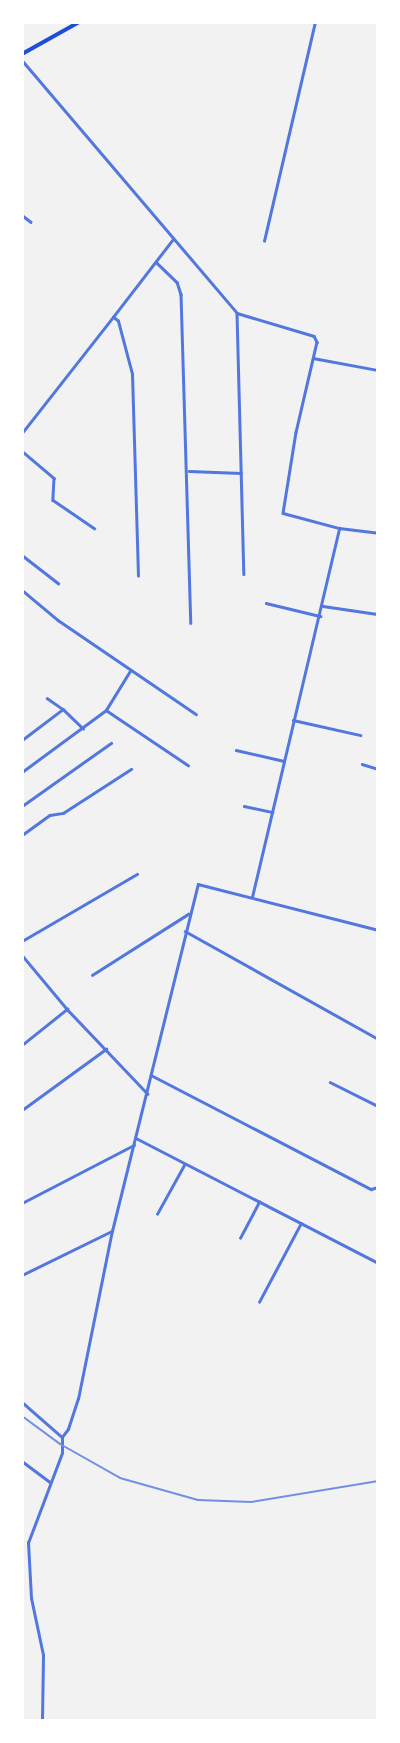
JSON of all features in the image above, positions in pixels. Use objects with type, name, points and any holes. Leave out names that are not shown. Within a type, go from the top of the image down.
[{"type":"highway","points":[[22,54],[79,22]]},
{"type":"street","points":[[264,240],[315,22]]},
{"type":"street","points":[[22,60],[237,313],[314,336],[317,342],[296,432],[283,513],[339,528],[378,533]]},
{"type":"street","points":[[22,215],[31,222]]},
{"type":"street","points":[[22,433],[173,239]]},
{"type":"street","points":[[156,262],[177,282],[181,294],[189,471],[192,622]]},
{"type":"street","points":[[237,313],[244,574]]},
{"type":"street","points":[[113,317],[121,330],[132,374],[138,576]]},
{"type":"street","points":[[313,358],[378,370]]},
{"type":"street","points":[[22,452],[54,478],[53,500],[94,528]]},
{"type":"street","points":[[189,471],[241,472]]},
{"type":"street","points":[[252,897],[293,720],[323,606],[339,528]]},
{"type":"street","points":[[22,555],[58,583]]},
{"type":"street","points":[[22,590],[58,620],[196,714]]},
{"type":"street","points":[[266,603],[320,616]]},
{"type":"street","points":[[323,606],[378,614]]},
{"type":"street","points":[[22,772],[106,710],[130,670]]},
{"type":"street","points":[[47,698],[63,709],[83,728]]},
{"type":"street","points":[[22,740],[63,709]]},
{"type":"street","points":[[106,710],[188,765]]},
{"type":"street","points":[[293,720],[360,735]]},
{"type":"street","points":[[22,806],[111,743]]},
{"type":"street","points":[[236,750],[284,761]]},
{"type":"street","points":[[362,764],[378,769]]},
{"type":"street","points":[[22,835],[50,815],[63,813],[131,769]]},
{"type":"street","points":[[244,806],[272,812]]},
{"type":"street","points":[[22,941],[138,874]]},
{"type":"street","points":[[42,1720],[43,1655],[26,1553],[62,1453],[62,1437],[68,1430],[78,1399],[112,1231],[148,1094],[185,931],[198,884],[378,930]]},
{"type":"street","points":[[92,975],[190,913]]},
{"type":"street","points":[[185,931],[378,1039]]},
{"type":"street","points":[[22,955],[67,1009],[148,1094]]},
{"type":"street","points":[[22,1045],[67,1009]]},
{"type":"street","points":[[22,1110],[106,1049]]},
{"type":"street","points":[[151,1075],[371,1189],[378,1188]]},
{"type":"street","points":[[330,1082],[378,1106]]},
{"type":"street","points":[[136,1138],[184,1165],[378,1263]]},
{"type":"street","points":[[22,1202],[134,1145]]},
{"type":"street","points":[[157,1214],[184,1165]]},
{"type":"street","points":[[240,1238],[259,1202]]},
{"type":"street","points":[[259,1302],[301,1223]]},
{"type":"street","points":[[22,1275],[112,1231]]},
{"type":"street","points":[[22,1402],[62,1437]]},
{"type":"street","points":[[22,1461],[50,1482]]},
{"type":"railway","points":[[22,1416],[60,1444],[120,1478],[198,1500],[251,1502],[378,1481]]}]
